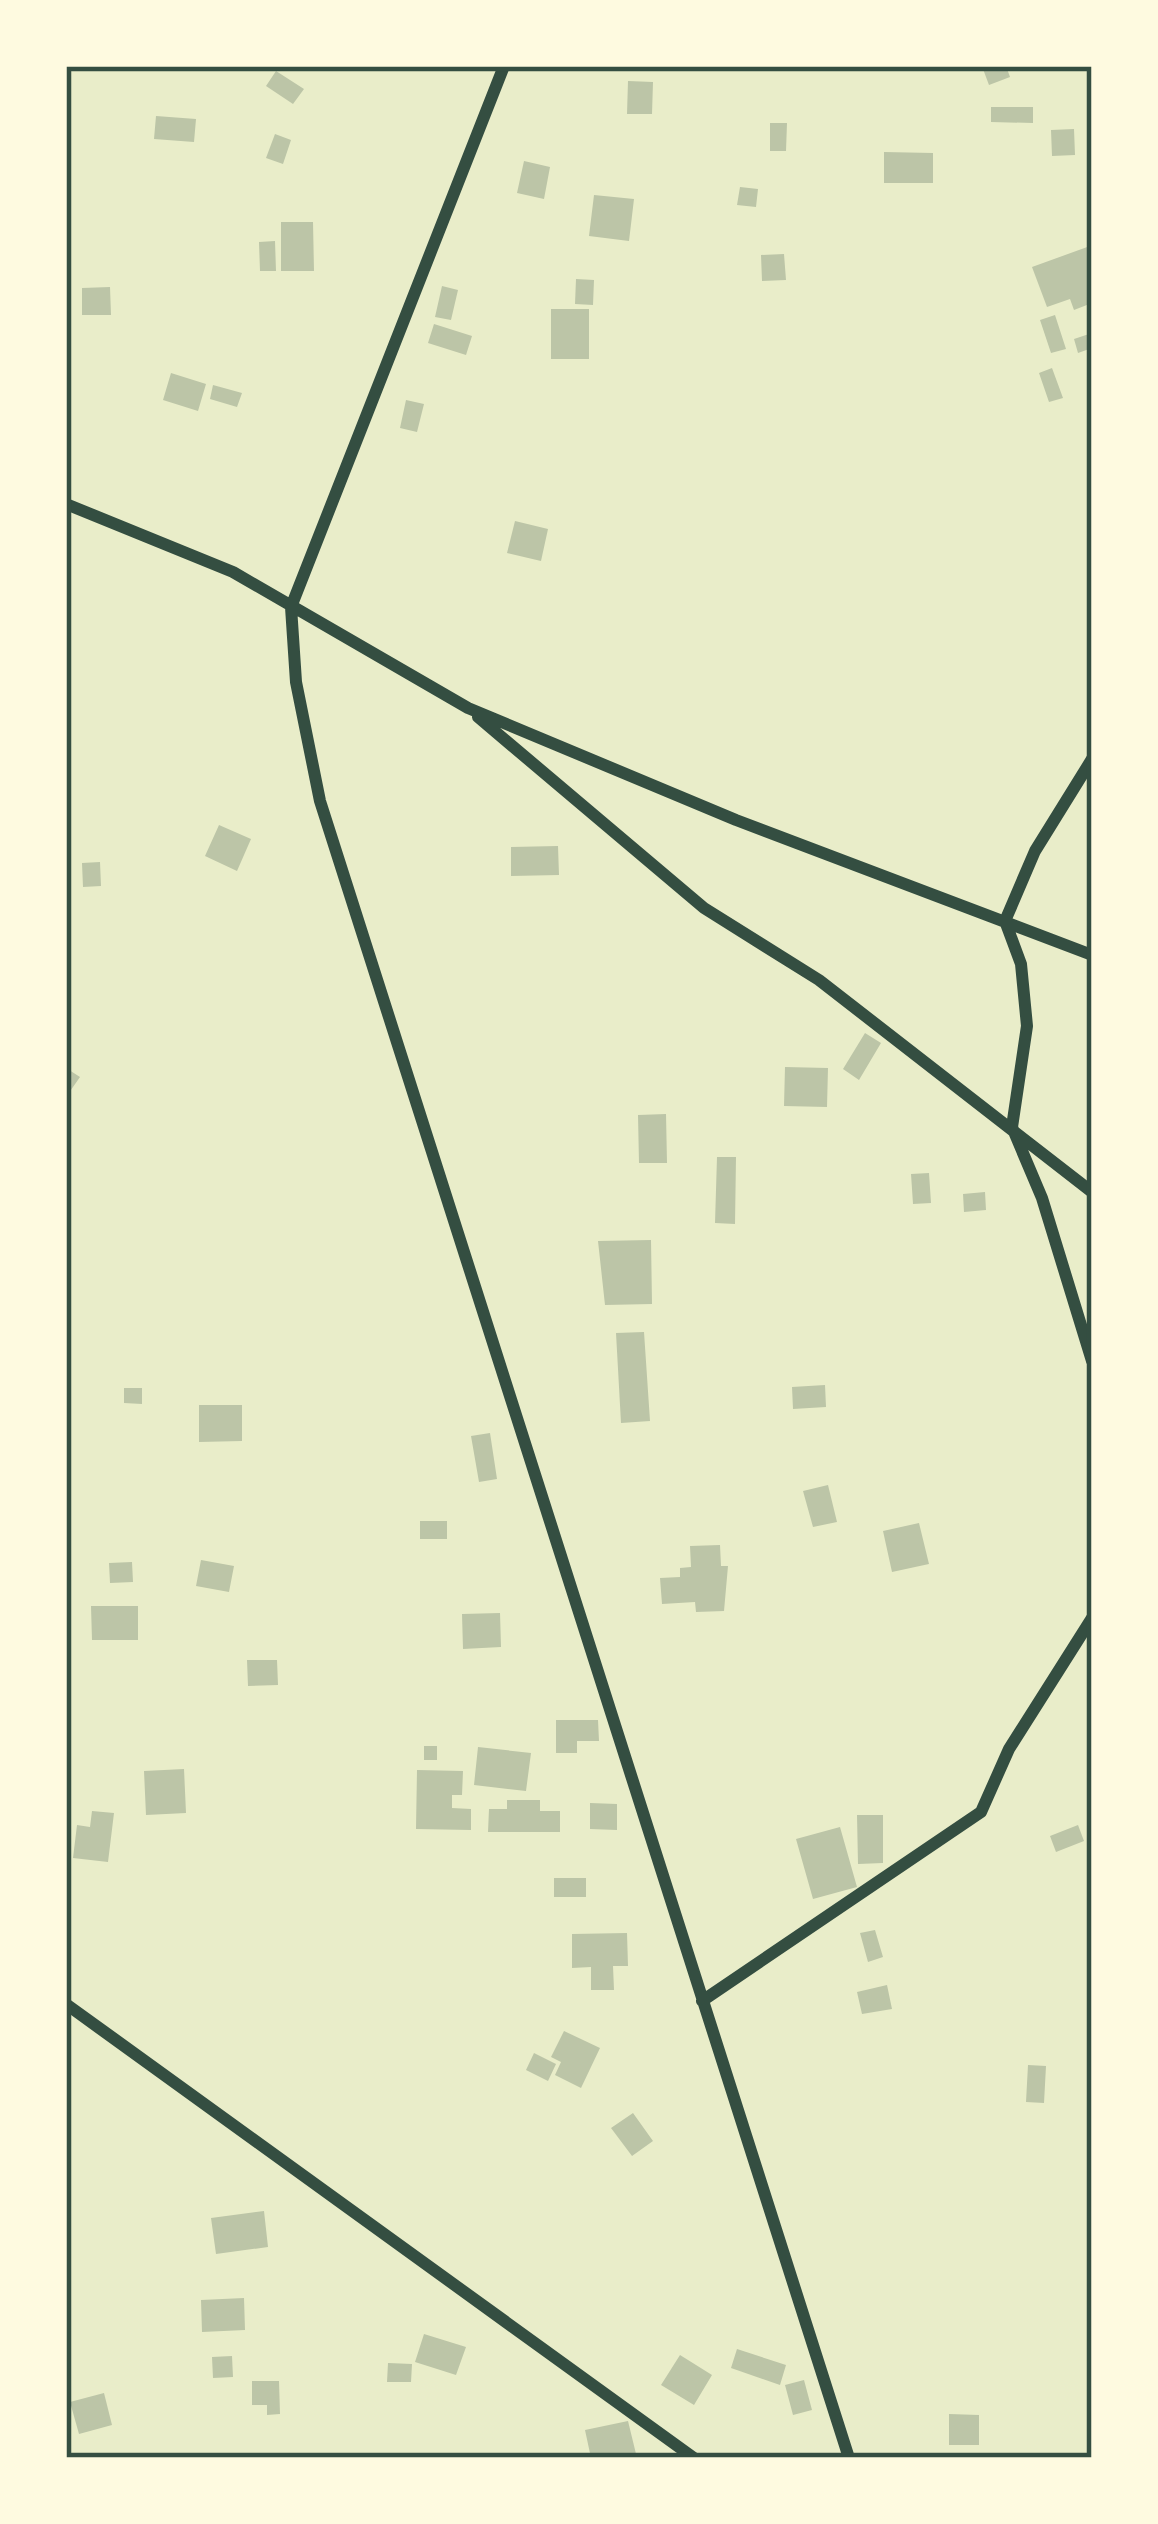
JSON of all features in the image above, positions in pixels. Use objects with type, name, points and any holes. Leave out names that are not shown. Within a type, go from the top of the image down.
[{"type":"street","points":[[504,66],[292,607],[296,682],[320,801],[849,2458]]},
{"type":"street","points":[[66,503],[179,546],[468,708],[736,820],[1092,956]]},
{"type":"street","points":[[468,708],[704,908],[819,980],[1092,1192]]},
{"type":"street","points":[[1092,759],[1035,850],[1005,921],[1021,964],[1027,1026],[1012,1127],[1042,1198],[1092,1361]]},
{"type":"street","points":[[702,2001],[981,1812],[1010,1749],[1092,1618]]},
{"type":"street","points":[[66,2004],[694,2458]]},
{"type":"building","points":[[1006,66],[1010,77],[989,85],[983,69]]},
{"type":"building","points":[[276,71],[304,89],[293,104],[266,86]]},
{"type":"building","points":[[628,81],[653,82],[652,114],[627,114]]},
{"type":"building","points":[[991,107],[1033,107],[1033,123],[991,122]]},
{"type":"building","points":[[156,116],[196,119],[194,142],[154,139]]},
{"type":"building","points":[[770,123],[787,123],[786,151],[770,151]]},
{"type":"building","points":[[1074,129],[1075,155],[1052,156],[1051,130]]},
{"type":"building","points":[[275,134],[291,140],[283,164],[266,158]]},
{"type":"building","points":[[884,152],[933,153],[933,183],[884,183]]},
{"type":"building","points":[[524,161],[550,167],[544,199],[517,193]]},
{"type":"building","points":[[740,187],[758,189],[756,207],[737,205]]},
{"type":"building","points":[[594,195],[634,199],[629,241],[589,236]]},
{"type":"building","points":[[281,222],[313,222],[314,271],[281,271]]},
{"type":"building","points":[[275,241],[276,271],[260,271],[259,242]]},
{"type":"building","points":[[1090,246],[1092,303],[1074,310],[1070,299],[1047,307],[1032,267]]},
{"type":"building","points":[[784,254],[786,280],[762,281],[761,255]]},
{"type":"building","points":[[576,279],[594,280],[593,305],[575,304]]},
{"type":"building","points":[[442,286],[458,290],[451,320],[435,317]]},
{"type":"building","points":[[110,287],[111,315],[82,315],[82,288]]},
{"type":"building","points":[[551,309],[589,309],[589,359],[551,359]]},
{"type":"building","points":[[1055,315],[1066,349],[1051,353],[1040,320]]},
{"type":"building","points":[[434,324],[472,336],[466,355],[428,343]]},
{"type":"building","points":[[1092,333],[1092,348],[1078,353],[1074,339]]},
{"type":"building","points":[[1052,368],[1063,398],[1049,402],[1039,373]]},
{"type":"building","points":[[171,373],[206,384],[198,411],[163,400]]},
{"type":"building","points":[[213,385],[242,393],[237,407],[210,399]]},
{"type":"building","points":[[406,400],[424,404],[417,432],[400,428]]},
{"type":"building","points":[[515,521],[548,529],[541,561],[507,553]]},
{"type":"building","points":[[219,825],[251,839],[237,871],[205,856]]},
{"type":"building","points":[[558,846],[559,875],[511,876],[511,847]]},
{"type":"building","points":[[100,862],[101,886],[83,887],[82,863]]},
{"type":"building","points":[[865,1033],[881,1043],[859,1080],[843,1069]]},
{"type":"building","points":[[785,1067],[828,1068],[827,1107],[784,1106]]},
{"type":"building","points":[[66,1068],[80,1077],[66,1097]]},
{"type":"building","points":[[666,1114],[667,1163],[639,1163],[638,1115]]},
{"type":"building","points":[[717,1157],[736,1157],[735,1224],[715,1223]]},
{"type":"building","points":[[929,1173],[931,1203],[913,1204],[911,1174]]},
{"type":"building","points":[[985,1192],[986,1210],[964,1212],[963,1194]]},
{"type":"building","points":[[651,1240],[652,1304],[605,1305],[598,1241]]},
{"type":"building","points":[[644,1332],[650,1421],[621,1423],[616,1333]]},
{"type":"building","points":[[825,1385],[826,1407],[793,1409],[792,1387]]},
{"type":"building","points":[[124,1388],[142,1388],[142,1404],[124,1403]]},
{"type":"building","points":[[199,1405],[242,1405],[242,1441],[199,1442]]},
{"type":"building","points":[[490,1433],[497,1479],[479,1482],[471,1436]]},
{"type":"building","points":[[828,1485],[837,1522],[813,1527],[803,1491]]},
{"type":"building","points":[[420,1521],[447,1521],[447,1539],[420,1539]]},
{"type":"building","points":[[919,1523],[929,1564],[892,1572],[883,1531]]},
{"type":"building","points":[[720,1545],[721,1566],[728,1566],[724,1611],[696,1612],[695,1602],[662,1604],[660,1578],[680,1577],[680,1568],[691,1567],[690,1546]]},
{"type":"building","points":[[201,1560],[234,1566],[229,1592],[196,1586]]},
{"type":"building","points":[[132,1562],[133,1582],[110,1583],[109,1563]]},
{"type":"building","points":[[91,1606],[138,1606],[138,1640],[92,1640]]},
{"type":"building","points":[[500,1613],[501,1647],[463,1649],[462,1614]]},
{"type":"building","points":[[247,1660],[277,1660],[278,1685],[248,1686]]},
{"type":"building","points":[[556,1720],[598,1720],[599,1741],[577,1741],[577,1753],[556,1753]]},
{"type":"building","points":[[424,1746],[437,1746],[437,1760],[424,1760]]},
{"type":"building","points":[[478,1747],[531,1753],[526,1791],[474,1785]]},
{"type":"building","points":[[184,1769],[186,1813],[146,1815],[144,1771]]},
{"type":"building","points":[[417,1770],[463,1771],[462,1795],[452,1795],[452,1808],[471,1809],[471,1830],[416,1829]]},
{"type":"building","points":[[507,1800],[540,1800],[540,1811],[560,1811],[560,1832],[488,1832],[489,1809],[507,1809]]},
{"type":"building","points":[[590,1803],[617,1804],[617,1830],[590,1829]]},
{"type":"building","points":[[92,1811],[114,1813],[108,1862],[73,1858],[77,1825],[90,1827]]},
{"type":"building","points":[[857,1815],[883,1815],[883,1863],[858,1864]]},
{"type":"building","points":[[1078,1825],[1084,1841],[1056,1852],[1050,1836]]},
{"type":"building","points":[[840,1827],[857,1887],[813,1899],[796,1839]]},
{"type":"building","points":[[554,1878],[586,1878],[586,1897],[554,1897]]},
{"type":"building","points":[[875,1930],[883,1957],[868,1962],[860,1933]]},
{"type":"building","points":[[627,1933],[628,1966],[613,1966],[614,1990],[591,1990],[591,1967],[572,1968],[572,1934]]},
{"type":"building","points":[[887,1985],[892,2009],[862,2014],[857,1992]]},
{"type":"building","points":[[564,2031],[600,2048],[581,2088],[555,2075],[561,2062],[551,2057]]},
{"type":"building","points":[[534,2053],[556,2064],[548,2081],[526,2070]]},
{"type":"building","points":[[1028,2065],[1046,2066],[1044,2103],[1026,2102]]},
{"type":"building","points":[[633,2113],[653,2141],[632,2156],[611,2128]]},
{"type":"building","points":[[264,2211],[268,2247],[216,2254],[211,2218]]},
{"type":"building","points":[[244,2298],[245,2330],[202,2332],[201,2300]]},
{"type":"building","points":[[424,2334],[466,2347],[456,2375],[415,2362]]},
{"type":"building","points":[[737,2349],[786,2365],[780,2385],[731,2368]]},
{"type":"building","points":[[680,2355],[712,2375],[694,2405],[661,2385]]},
{"type":"building","points":[[232,2356],[233,2377],[213,2378],[212,2357]]},
{"type":"building","points":[[388,2363],[412,2364],[411,2382],[387,2382]]},
{"type":"building","points":[[804,2380],[812,2410],[793,2415],[785,2385]]},
{"type":"building","points":[[252,2381],[279,2381],[280,2414],[267,2415],[267,2405],[252,2405]]},
{"type":"building","points":[[104,2393],[112,2425],[79,2434],[70,2402]]},
{"type":"building","points":[[949,2414],[979,2415],[979,2445],[949,2445]]},
{"type":"building","points":[[628,2421],[637,2458],[591,2458],[585,2430]]}]
